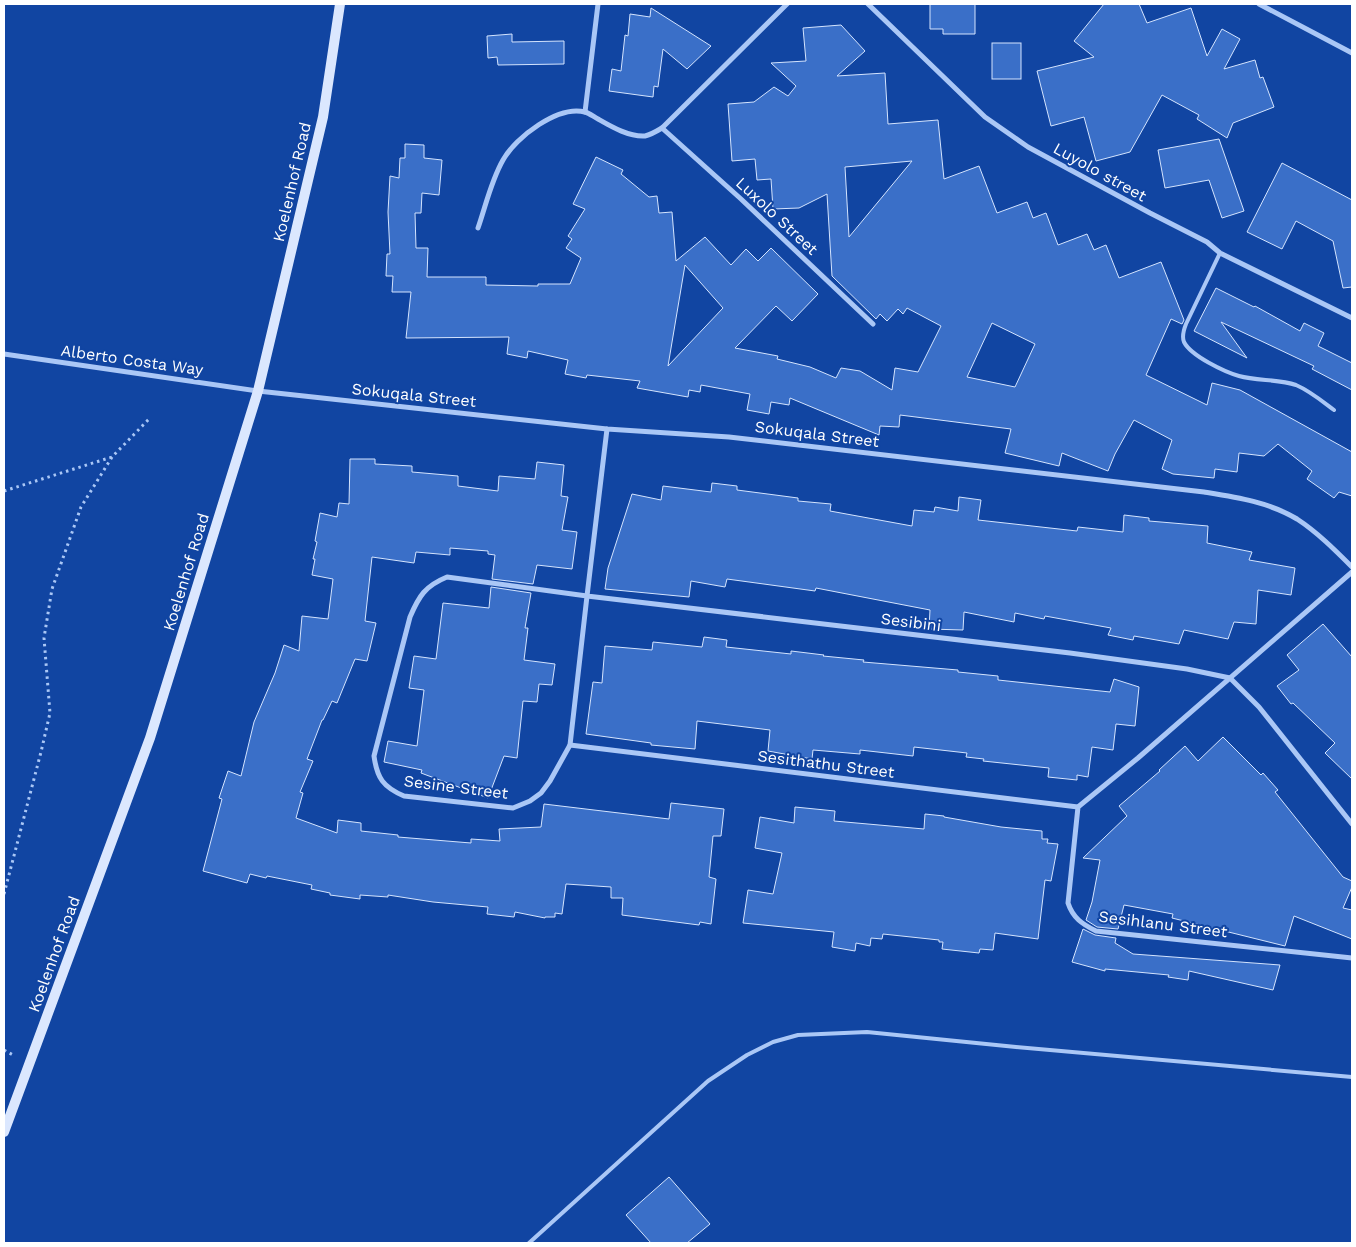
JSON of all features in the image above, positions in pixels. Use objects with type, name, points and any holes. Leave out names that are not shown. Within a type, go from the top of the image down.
[{"type":"main road","name":"Koelenhof Road","points":[[4,1132],[150,738],[258,391],[323,118],[340,4]]},
{"type":"street","points":[[585,112],[598,4]]},
{"type":"street","points":[[478,228],[495,175],[504,158],[516,144],[552,116],[567,112],[585,112],[618,130],[633,135],[646,136],[662,128],[787,4]]},
{"type":"street","name":"Luyolo street","points":[[868,4],[985,117],[1028,147],[1207,242],[1220,253],[1352,318]]},
{"type":"street","points":[[1259,4],[1352,53]]},
{"type":"street","name":"Luxolo Street","points":[[662,128],[741,199],[873,324]]},
{"type":"street","name":"Alberto Costa Way","points":[[4,354],[258,391]]},
{"type":"street","name":"Sokuqala Street","points":[[258,391],[607,429],[729,437],[1194,491],[1236,498],[1272,507],[1296,518],[1325,540],[1352,567]]},
{"type":"street","name":"Sesine Street","points":[[587,596],[447,577],[426,589],[418,599],[410,617],[374,756],[376,771],[384,784],[392,791],[404,796],[513,808],[530,801],[541,793],[550,782],[570,745],[607,429]]},
{"type":"street","points":[[1078,807],[1352,572]]},
{"type":"street","name":"Sesibini","points":[[587,596],[1070,653],[1187,669],[1230,678]]},
{"type":"street","points":[[1230,678],[1259,707],[1352,824]]},
{"type":"street","name":"Sesithathu Street","points":[[570,745],[1078,807]]},
{"type":"street","name":"Sesihlanu Street","points":[[1078,807],[1068,903],[1071,913],[1080,923],[1096,931],[1352,958]]},
{"type":"lane","points":[[1220,253],[1186,324],[1183,333],[1184,342],[1192,352],[1222,369],[1240,376],[1295,385],[1312,394],[1334,410]]},
{"type":"lane","points":[[529,1243],[708,1081],[748,1055],[773,1042],[798,1035],[866,1032],[1352,1076]]},
{"type":"path","points":[[4,894],[50,713],[44,638],[52,589],[81,507],[112,457],[150,418]]},
{"type":"path","points":[[4,491],[112,457]]},
{"type":"building","points":[[930,4],[975,4],[975,34],[943,34],[943,29],[930,29]]},
{"type":"building","points":[[1104,4],[1139,4],[1147,23],[1191,8],[1207,56],[1222,29],[1240,39],[1224,69],[1255,60],[1260,78],[1263,77],[1274,107],[1233,123],[1227,138],[1197,119],[1199,115],[1162,95],[1130,152],[1096,161],[1084,117],[1051,126],[1037,71],[1094,57],[1074,41]]},
{"type":"building","points":[[651,8],[711,46],[687,69],[663,49],[658,87],[654,86],[653,97],[609,91],[612,69],[621,71],[625,35],[628,36],[630,14],[650,17]]},
{"type":"building","points":[[841,25],[865,51],[837,76],[885,73],[888,124],[938,120],[944,179],[979,166],[997,213],[1027,202],[1033,218],[1046,213],[1058,245],[1087,234],[1094,250],[1106,245],[1119,278],[1161,262],[1184,320],[1182,324],[1171,319],[1146,375],[1207,405],[1212,383],[1240,390],[1352,452],[1352,496],[1339,492],[1334,498],[1307,479],[1312,471],[1278,444],[1264,456],[1239,453],[1237,472],[1215,469],[1214,478],[1173,474],[1162,469],[1172,440],[1134,420],[1108,471],[1062,453],[1059,466],[1005,453],[1011,429],[900,415],[899,427],[880,426],[879,435],[790,398],[789,405],[771,402],[769,414],[747,410],[750,394],[701,385],[700,392],[689,390],[688,397],[637,388],[640,381],[587,375],[586,378],[565,374],[568,360],[528,351],[527,358],[507,354],[509,337],[406,338],[411,292],[392,292],[393,276],[386,276],[387,254],[390,254],[388,212],[390,176],[399,178],[400,158],[405,158],[405,144],[424,145],[424,158],[442,160],[439,195],[422,193],[421,213],[415,213],[416,248],[428,248],[427,277],[486,277],[486,285],[538,286],[538,284],[570,284],[581,258],[566,248],[572,239],[568,236],[585,209],[573,204],[596,157],[623,170],[621,174],[649,197],[657,196],[659,213],[672,212],[676,261],[705,237],[731,265],[746,249],[758,261],[771,248],[818,294],[792,321],[776,306],[735,348],[778,356],[777,359],[810,367],[836,378],[841,368],[860,371],[892,390],[895,368],[918,372],[941,326],[907,308],[903,314],[898,309],[887,321],[880,314],[876,319],[832,276],[827,194],[799,208],[773,209],[771,179],[757,180],[755,159],[732,161],[728,104],[754,102],[774,87],[788,96],[796,86],[771,63],[806,61],[803,28]],"holes":[[[912,161],[849,237],[845,167]],[[685,265],[723,308],[668,366]],[[992,323],[1035,344],[1015,387],[967,377]]]},
{"type":"building","points":[[512,34],[512,42],[564,41],[564,64],[498,65],[497,57],[488,58],[487,36]]},
{"type":"building","points":[[992,43],[1021,43],[1021,79],[992,79]]},
{"type":"building","points":[[1219,139],[1244,211],[1222,218],[1209,180],[1165,188],[1158,150]]},
{"type":"building","points":[[1282,163],[1352,200],[1352,287],[1343,288],[1333,241],[1296,221],[1282,249],[1247,232]]},
{"type":"building","points":[[1216,288],[1255,306],[1300,331],[1304,323],[1324,333],[1318,346],[1352,363],[1352,390],[1312,369],[1314,366],[1221,322],[1247,358],[1194,331]]},
{"type":"building","points":[[350,459],[375,459],[375,464],[412,466],[412,472],[458,476],[458,486],[498,491],[499,476],[535,479],[537,462],[564,465],[561,496],[568,497],[562,530],[577,532],[572,569],[537,565],[533,584],[492,579],[495,555],[488,554],[488,551],[450,548],[450,555],[416,552],[414,563],[372,557],[365,621],[376,623],[367,661],[355,659],[337,703],[332,701],[322,720],[307,759],[313,761],[300,792],[303,793],[296,818],[337,833],[338,820],[361,823],[361,831],[398,835],[398,837],[471,843],[471,839],[500,841],[499,829],[541,827],[544,804],[669,819],[671,803],[724,809],[721,836],[713,836],[709,877],[716,879],[711,924],[700,922],[699,925],[622,915],[623,898],[611,898],[611,887],[566,884],[562,914],[555,913],[555,917],[545,918],[515,912],[514,917],[487,914],[488,907],[433,902],[388,895],[388,897],[360,895],[360,899],[330,895],[330,893],[311,889],[312,885],[267,876],[266,878],[250,874],[247,883],[203,871],[222,799],[219,798],[228,771],[241,776],[254,722],[275,673],[284,645],[299,651],[302,616],[328,619],[333,579],[312,575],[317,542],[315,541],[320,513],[337,517],[339,503],[349,504]]},
{"type":"building","points":[[712,483],[737,486],[737,490],[798,498],[798,501],[831,504],[830,511],[912,526],[914,510],[934,512],[935,507],[958,511],[959,497],[981,500],[978,520],[1077,531],[1078,527],[1123,532],[1124,515],[1149,518],[1149,521],[1208,526],[1207,543],[1252,552],[1249,560],[1295,568],[1291,595],[1258,590],[1256,624],[1234,622],[1228,639],[1184,630],[1179,644],[1134,636],[1133,640],[1108,635],[1111,628],[1045,616],[1044,619],[1015,613],[1014,622],[964,612],[963,630],[929,629],[930,610],[816,588],[815,591],[727,579],[725,587],[691,581],[689,597],[605,589],[608,568],[632,494],[661,500],[663,486],[711,492]]},
{"type":"building","points":[[491,587],[531,593],[525,628],[528,628],[524,660],[555,664],[552,685],[539,684],[537,702],[523,701],[517,758],[504,756],[488,798],[421,773],[422,770],[384,762],[388,741],[417,746],[424,690],[409,688],[414,656],[436,659],[443,603],[489,608]]},
{"type":"building","points":[[1323,624],[1352,657],[1352,779],[1325,753],[1335,743],[1293,703],[1291,704],[1277,686],[1299,670],[1287,655]]},
{"type":"building","points":[[704,637],[727,640],[726,647],[791,654],[791,651],[864,660],[863,662],[958,670],[958,672],[998,676],[998,680],[1110,692],[1114,679],[1139,687],[1135,726],[1116,724],[1113,750],[1092,747],[1088,777],[1077,775],[1077,780],[1048,777],[1049,768],[983,761],[984,759],[966,757],[967,753],[914,747],[913,756],[860,750],[860,754],[813,750],[812,759],[768,751],[770,730],[697,721],[695,749],[651,745],[651,743],[586,734],[593,682],[602,683],[605,646],[652,650],[653,642],[702,647]]},
{"type":"building","points":[[1223,737],[1261,775],[1263,773],[1278,790],[1275,792],[1343,877],[1352,881],[1352,887],[1343,908],[1352,910],[1352,939],[1294,916],[1285,946],[1172,918],[1173,914],[1124,905],[1118,929],[1097,927],[1086,920],[1092,902],[1100,860],[1083,858],[1127,816],[1119,806],[1160,771],[1185,746],[1198,761]]},
{"type":"building","points":[[795,807],[835,811],[834,821],[924,829],[925,814],[1001,827],[1042,831],[1042,839],[1048,839],[1047,843],[1058,844],[1051,881],[1045,880],[1038,939],[995,933],[993,950],[980,949],[979,953],[942,949],[943,942],[939,942],[939,940],[883,934],[882,939],[871,938],[870,946],[856,943],[855,951],[832,947],[834,932],[743,923],[748,890],[773,894],[782,853],[755,848],[760,817],[794,823]]},
{"type":"building","points":[[1083,929],[1095,935],[1116,938],[1115,943],[1133,954],[1280,965],[1273,990],[1189,971],[1188,980],[1168,977],[1169,975],[1105,969],[1105,971],[1072,962]]},
{"type":"building","points":[[669,1177],[710,1224],[687,1243],[651,1243],[626,1215]]}]
